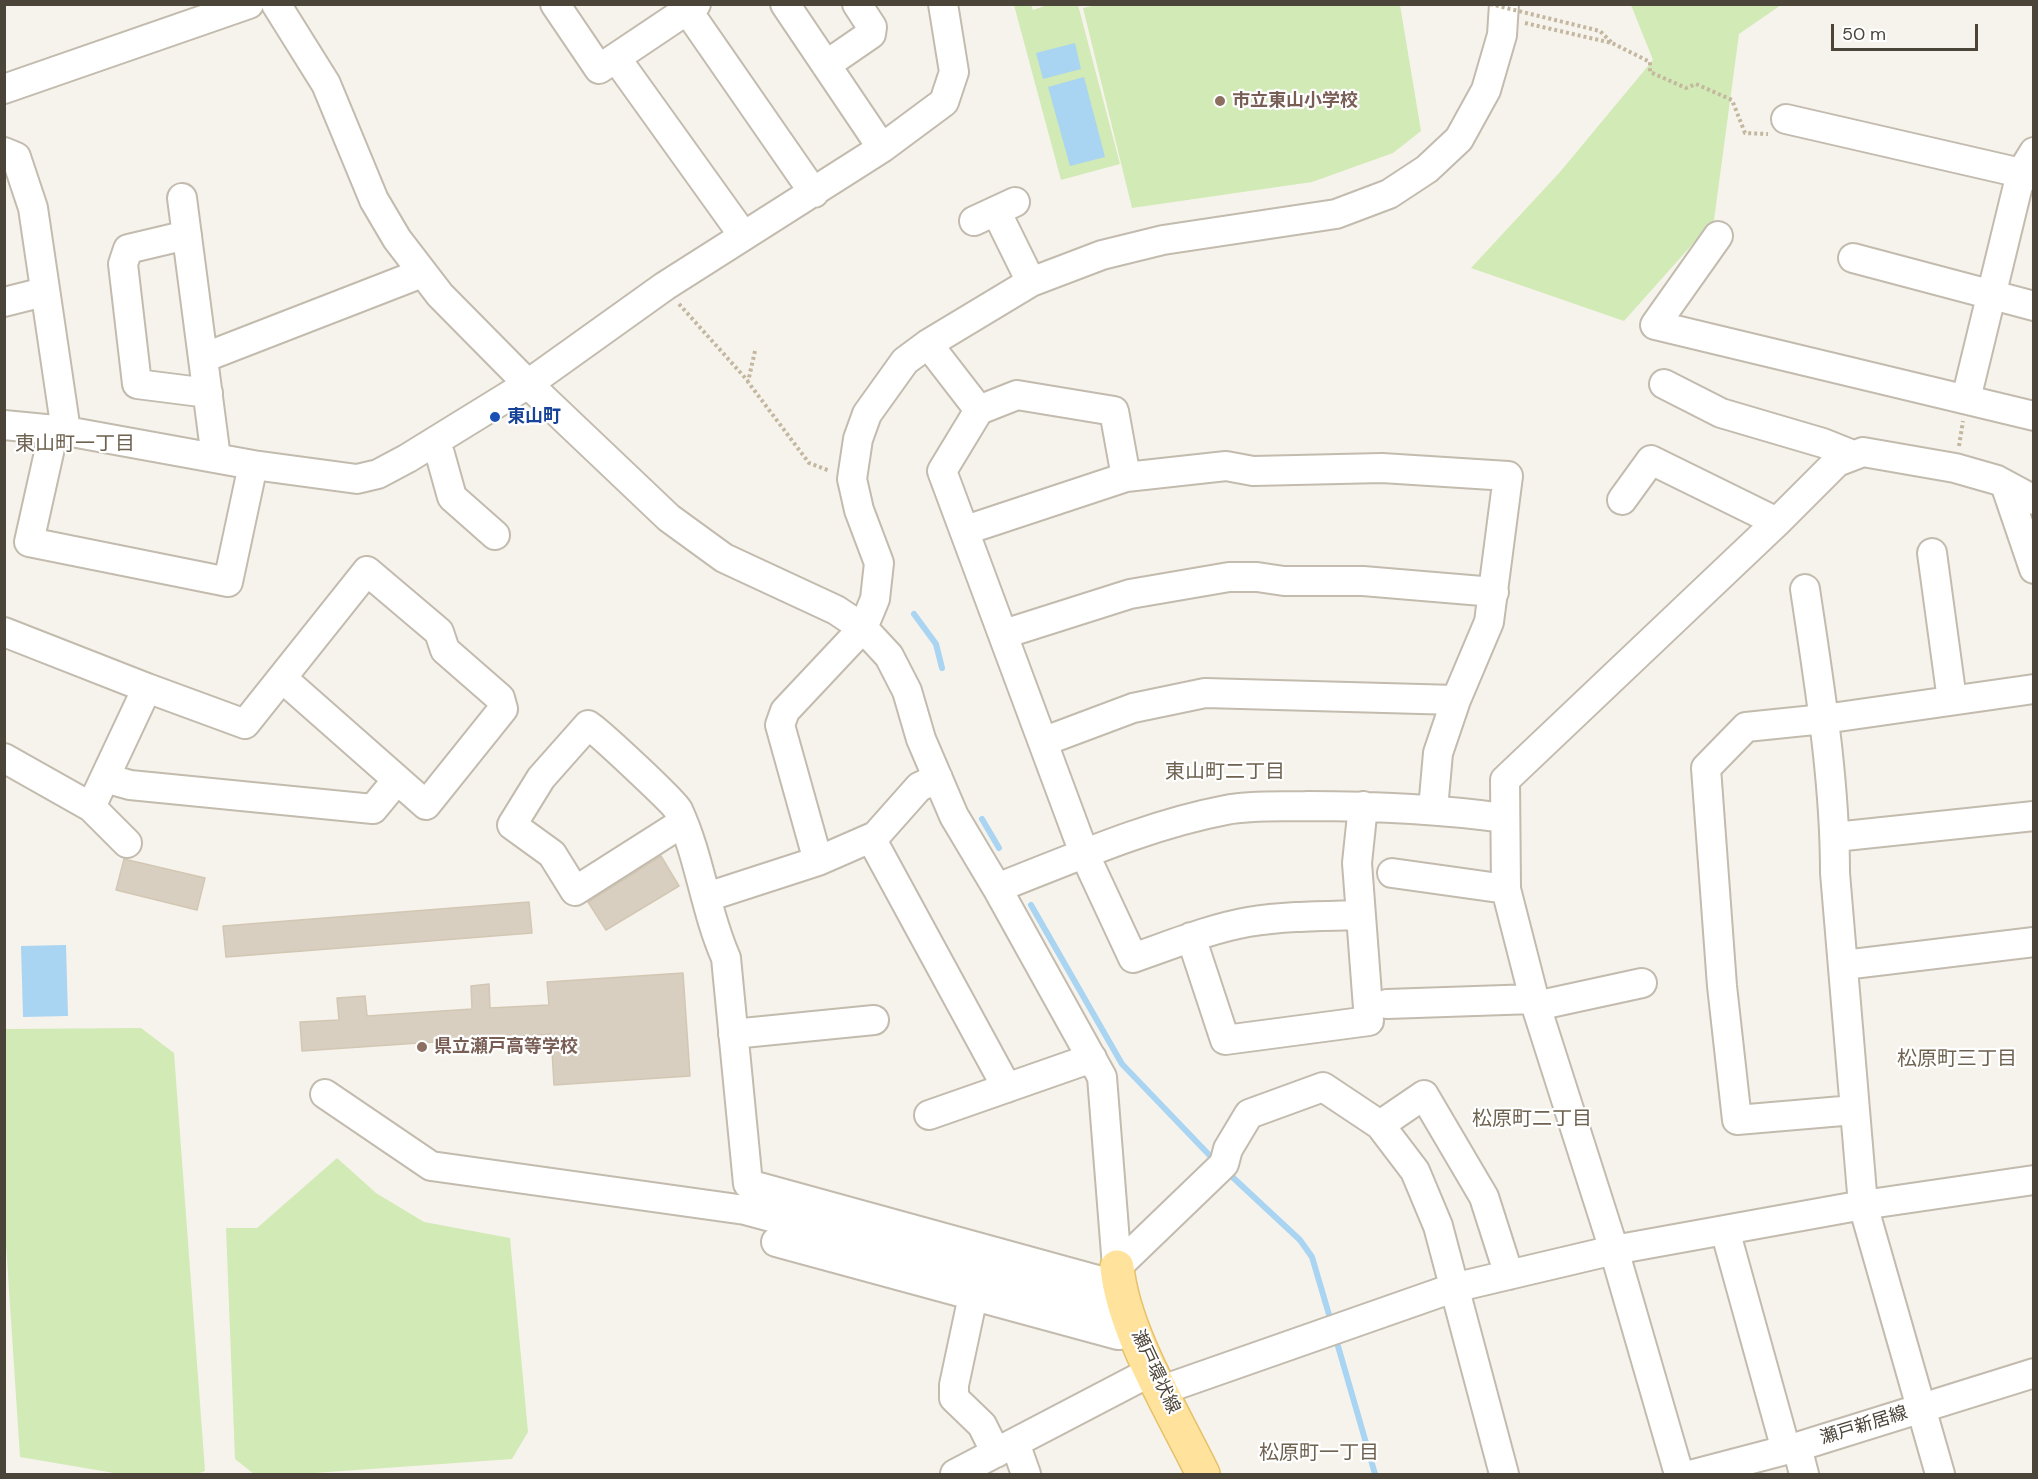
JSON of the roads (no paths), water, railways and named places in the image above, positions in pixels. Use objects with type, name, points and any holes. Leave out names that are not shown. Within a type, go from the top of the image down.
[{"type":"main road","name":"瀬戸環状線","points":[[1124,1298],[1157,1380],[1203,1474]]},
{"type":"street","points":[[4,89],[249,4]]},
{"type":"street","points":[[276,4],[326,84],[374,200],[422,273],[528,384],[669,518],[724,558],[836,610],[863,627],[889,656],[907,692],[921,739],[954,816],[997,888],[1102,1077],[1124,1298],[1118,1335],[776,1242]]},
{"type":"street","points":[[555,4],[599,69],[689,7],[814,192]]},
{"type":"street","points":[[785,4],[882,148]]},
{"type":"street","points":[[826,65],[871,34],[872,27],[856,4]]},
{"type":"street","points":[[4,425],[60,430],[253,465],[357,479],[378,474],[432,444],[528,384],[665,286],[882,148],[944,102],[954,72],[943,4]]},
{"type":"street","points":[[818,861],[780,725],[785,711],[863,627],[875,599],[879,563],[859,510],[852,479],[858,439],[867,414],[905,361],[928,344],[1031,282],[1102,255],[1163,240],[1336,214],[1389,194],[1427,169],[1459,139],[1486,90],[1510,13]]},
{"type":"street","points":[[616,58],[743,236]]},
{"type":"street","points":[[1786,119],[2030,167],[1966,399]]},
{"type":"street","points":[[4,152],[16,158],[33,208],[60,430],[30,542],[228,582],[253,465]]},
{"type":"street","points":[[182,198],[216,458]]},
{"type":"street","points":[[995,212],[1031,282]]},
{"type":"street","points":[[187,235],[128,249],[123,264],[136,384],[208,393]]},
{"type":"street","points":[[1718,236],[1655,325],[2034,416]]},
{"type":"street","points":[[1853,258],[2034,306]]},
{"type":"street","points":[[203,358],[422,273]]},
{"type":"street","points":[[4,302],[44,292]]},
{"type":"street","points":[[928,344],[979,410]]},
{"type":"street","points":[[1664,384],[1721,413],[1823,443],[1853,455]]},
{"type":"street","points":[[1126,477],[1114,411],[1017,395],[979,410],[942,471],[1045,741],[1084,853],[1133,958],[1191,937],[1258,921],[1291,917],[1359,915]]},
{"type":"street","points":[[432,444],[440,454],[452,497],[495,535]]},
{"type":"street","points":[[1679,1474],[1614,1250],[1535,1002],[1506,889],[1505,780],[1777,522],[1837,462],[1863,452],[1955,468],[1997,480],[2006,487],[2034,500]]},
{"type":"street","points":[[1622,500],[1651,460],[1777,522]]},
{"type":"street","points":[[966,530],[1126,477],[1226,466],[1253,471],[1382,468],[1508,476],[1489,622],[1456,700],[1438,753],[1433,809]]},
{"type":"street","points":[[2006,487],[2034,569]]},
{"type":"street","points":[[1932,554],[1952,700]]},
{"type":"street","points":[[4,632],[245,724],[367,571],[439,632],[445,650],[500,698],[503,709],[426,805],[282,678]]},
{"type":"street","points":[[1004,634],[1130,594],[1228,577],[1257,577],[1284,581],[1363,581],[1494,592]]},
{"type":"street","points":[[1805,590],[1824,719],[1863,1205],[1940,1474]]},
{"type":"street","points":[[91,807],[147,688]]},
{"type":"street","points":[[1854,1110],[1737,1120],[1706,768],[1746,726],[1824,719],[2034,689]]},
{"type":"street","points":[[1045,741],[1132,708],[1205,693],[1456,700]]},
{"type":"street","points":[[682,823],[575,891],[552,854],[512,825],[541,778],[588,725],[677,808],[707,897],[716,935],[726,958],[748,1184],[1124,1298]]},
{"type":"street","points":[[4,758],[91,807],[127,843]]},
{"type":"street","points":[[105,778],[130,785],[373,809],[397,780]]},
{"type":"street","points":[[872,840],[919,787],[938,778]]},
{"type":"street","points":[[997,888],[1084,853],[1179,821],[1228,810],[1363,806],[1433,809],[1504,818]]},
{"type":"street","points":[[1191,937],[1225,1040],[1369,1021],[1359,915],[1357,862],[1363,806]]},
{"type":"street","points":[[1835,837],[2034,816]]},
{"type":"street","points":[[707,897],[818,861],[873,837],[872,840],[1007,1088]]},
{"type":"street","points":[[1392,873],[1506,889]]},
{"type":"street","points":[[1844,965],[2034,942]]},
{"type":"street","points":[[1387,1004],[1535,1002],[1642,982]]},
{"type":"street","points":[[733,1034],[874,1020]]},
{"type":"street","points":[[929,1115],[1092,1058]]},
{"type":"street","points":[[325,1094],[431,1166],[745,1210],[1091,1303],[1124,1298],[1219,1169],[1249,1114],[1323,1087],[1380,1125],[1415,1171],[1438,1226],[1504,1474]]},
{"type":"street","points":[[1380,1125],[1424,1095],[1484,1197],[1509,1275]]},
{"type":"street","points":[[955,1474],[1005,1448],[1157,1380],[1453,1288],[1614,1250],[1863,1205],[2034,1180]]},
{"type":"street","points":[[1725,1230],[1792,1448],[1804,1474]]},
{"type":"street","points":[[972,1296],[954,1385],[954,1398],[1005,1448],[1026,1474]]},
{"type":"street","name":"瀬戸新居線","points":[[1694,1474],[1792,1448],[2034,1373]]},
{"type":"water","points":[[1075,43],[1081,69],[1043,79],[1036,53]]},
{"type":"water","points":[[1084,77],[1105,157],[1070,166],[1048,87]]},
{"type":"water","points":[[66,945],[68,1016],[23,1017],[21,946]]},
{"type":"waterway","points":[[914,614],[936,644],[942,668]]},
{"type":"waterway","points":[[982,819],[999,848]]},
{"type":"waterway","points":[[1031,905],[1122,1064],[1215,1161]]},
{"type":"waterway","points":[[1227,1172],[1300,1240],[1312,1257],[1330,1318]]},
{"type":"waterway","points":[[1338,1346],[1375,1474]]},
{"type":"place","name":"市立東山小学校","points":[[1220,101]]},
{"type":"place","name":"東山町","points":[[495,417]]},
{"type":"place","name":"県立瀬戸高等学校","points":[[422,1047]]},
{"type":"district","name":"東山町一丁目","points":[[75,445]]},
{"type":"district","name":"東山町二丁目","points":[[1225,773]]},
{"type":"district","name":"松原町三丁目","points":[[1957,1060]]},
{"type":"district","name":"松原町二丁目","points":[[1532,1120]]},
{"type":"district","name":"松原町一丁目","points":[[1319,1454]]}]
